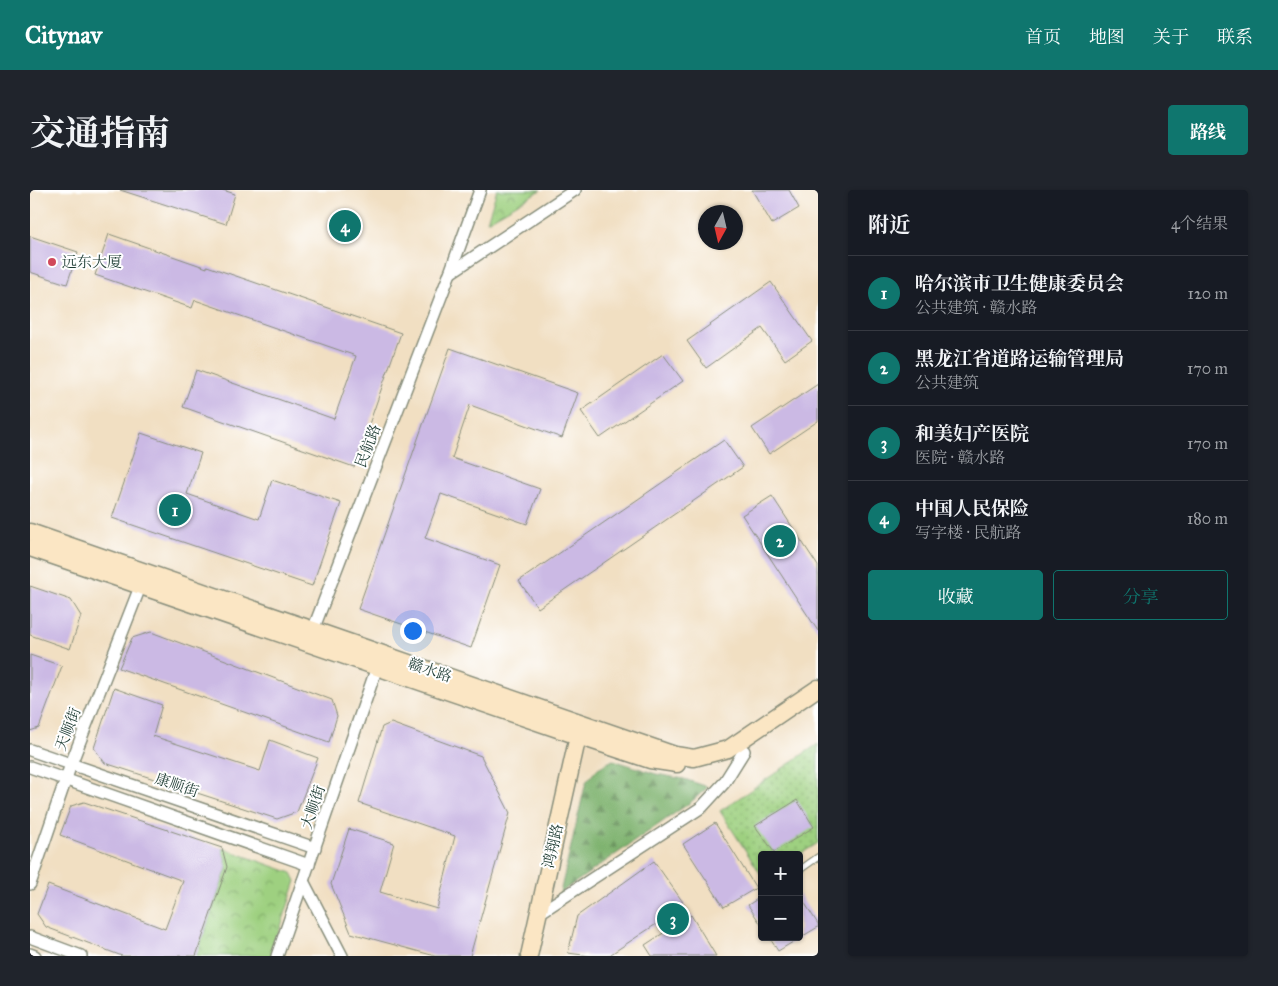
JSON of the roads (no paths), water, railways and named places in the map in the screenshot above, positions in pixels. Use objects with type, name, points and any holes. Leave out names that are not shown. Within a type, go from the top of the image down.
[{"type":"main road","name":"赣水路","points":[[30,532],[675,755],[694,758],[728,749],[818,688]]},
{"type":"main road","name":"赣水路","points":[[30,548],[650,760],[696,767],[720,763],[744,751],[818,700]]},
{"type":"main road","name":"鸿翔路","points":[[528,956],[578,736]]},
{"type":"street","name":"民航路","points":[[313,630],[480,190]]},
{"type":"street","points":[[450,273],[575,190]]},
{"type":"street","name":"天顺街","points":[[30,884],[70,764],[140,587]]},
{"type":"street","name":"大顺街","points":[[277,956],[377,667]]},
{"type":"street","name":"康顺街","points":[[30,750],[315,848]]},
{"type":"street","name":"赣水路","points":[[538,914],[702,807],[724,784],[744,751]]},
{"type":"street","points":[[30,767],[309,865]]},
{"type":"street","points":[[303,881],[342,956]]},
{"type":"street","points":[[30,937],[81,956]]},
{"type":"street","points":[[30,954],[35,956]]},
{"type":"lane","points":[[803,868],[818,857]]},
{"type":"place","name":"中国人民保险","points":[[345,226]]},
{"type":"place","name":"远东大厦","points":[[52,262]]},
{"type":"place","name":"哈尔滨市卫生健康委员会","points":[[175,510]]},
{"type":"place","name":"黑龙江省道路运输管理局","points":[[780,541]]},
{"type":"place","name":"和美妇产医院","points":[[673,919]]}]
